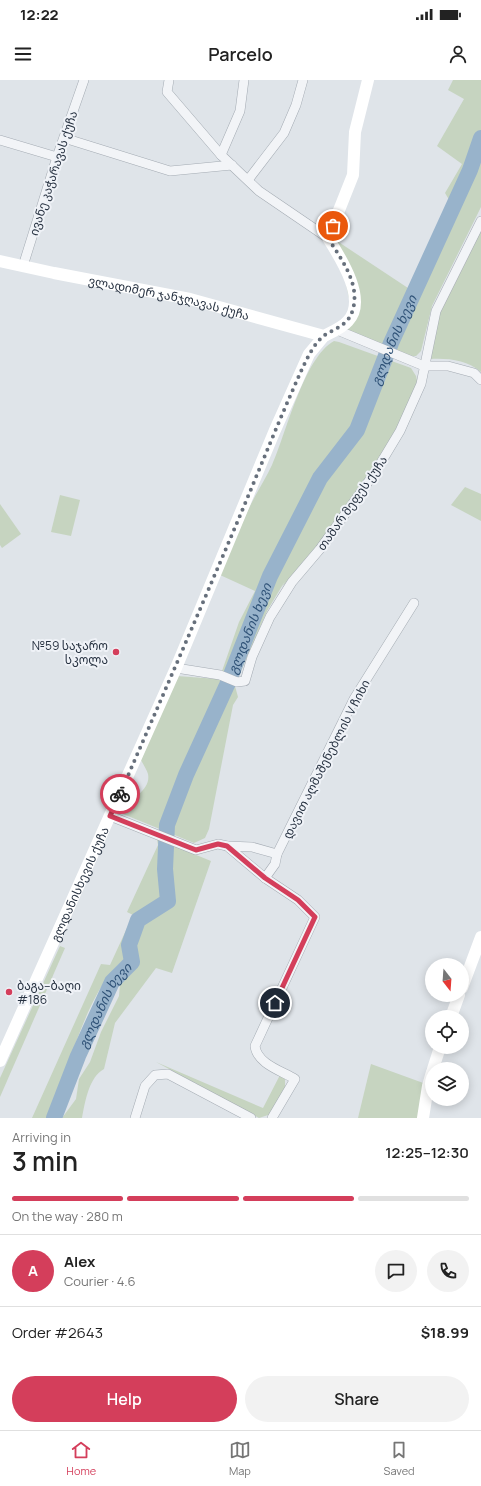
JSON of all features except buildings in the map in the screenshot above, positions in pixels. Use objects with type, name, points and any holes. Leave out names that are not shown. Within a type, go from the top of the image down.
[{"type":"street","name":"ივანე კაჭარავას ქუჩა","points":[[23,266],[57,157],[84,80]]},
{"type":"street","points":[[169,80],[167,92],[221,155],[259,191],[328,238],[346,267],[354,288],[354,308],[349,321],[337,330],[324,336]]},
{"type":"street","points":[[221,155],[240,111],[244,80]]},
{"type":"street","points":[[248,180],[284,133],[296,105],[303,80]]},
{"type":"street","points":[[328,238],[353,175],[355,132],[368,80]]},
{"type":"street","points":[[64,138],[170,171],[232,165]]},
{"type":"street","points":[[0,140],[57,157]]},
{"type":"street","points":[[424,366],[436,311],[481,221]]},
{"type":"street","name":"ვლადიმერ ჯანჯღავას ქუჩა","points":[[0,261],[190,299],[324,336]]},
{"type":"street","points":[[337,330],[377,348],[424,366],[448,366],[474,373],[481,380]]},
{"type":"street","name":"გლდანისხევის ქუჩა","points":[[0,1061],[176,668],[278,423],[309,354],[324,336]]},
{"type":"street","name":"თამარ მეფეს ქუჩა","points":[[176,668],[220,675],[237,682],[245,681],[252,657],[270,617],[292,582],[320,549],[376,471],[400,431],[421,384],[424,366]]},
{"type":"street","name":"დავით აღმაშენებლის V ჩიხი","points":[[265,878],[275,864],[278,854],[354,700],[414,603]]},
{"type":"street","points":[[110,816],[196,850],[218,844],[227,846],[252,847],[278,854]]},
{"type":"street","points":[[227,846],[265,878],[298,900],[315,917],[255,1046],[256,1054],[260,1059],[295,1079],[272,1118]]},
{"type":"street","points":[[469,969],[481,937]]},
{"type":"street","points":[[135,1118],[146,1086],[155,1075],[168,1074],[251,1118]]},
{"type":"street","points":[[423,1118],[425,1105]]},
{"type":"green space","points":[[453,80],[481,80],[481,207],[432,306],[421,351],[416,356],[411,356],[345,330],[354,322],[337,241],[411,290],[451,203],[445,193],[462,164],[437,146],[464,99],[448,90]]},
{"type":"green space","points":[[481,228],[481,372],[463,362],[444,359],[430,359],[442,301]]},
{"type":"green space","points":[[334,341],[411,368],[416,376],[418,384],[397,428],[356,494],[313,551],[282,587],[285,581],[267,611],[238,678],[222,671],[239,622],[255,591],[220,575],[249,508],[272,465],[305,379],[323,350]]},
{"type":"green space","points":[[465,487],[481,494],[481,521],[451,505]]},
{"type":"green space","points":[[60,495],[80,500],[71,536],[51,532]]},
{"type":"green space","points":[[0,504],[21,534],[2,548],[0,545]]},
{"type":"green space","points":[[177,676],[218,679],[235,686],[238,697],[233,705],[209,829],[205,838],[194,843],[123,814],[124,807],[144,789],[147,784],[148,774],[141,760]]},
{"type":"green space","points":[[157,839],[211,861],[172,973],[156,968],[115,1023],[104,1069],[95,1078],[88,1090],[82,1118],[62,1118],[76,1099],[79,1079],[90,1062],[101,1032],[119,996],[120,984],[131,974],[135,954],[120,963],[106,980],[93,1001],[72,1052],[51,1118],[32,1118],[101,964],[110,965],[133,915],[127,912],[158,845]]},
{"type":"green space","points":[[60,946],[65,948],[0,1097],[0,1078]]},
{"type":"green space","points":[[156,1062],[263,1108],[280,1075],[285,1079],[285,1088],[271,1114],[259,1118]]},
{"type":"green space","points":[[371,1064],[425,1084],[419,1118],[358,1118]]},
{"type":"waterway","name":"გლდანის ხევი","points":[[54,1118],[78,1056],[112,982],[132,962],[129,945],[138,920],[168,901],[165,869],[167,825],[186,775],[227,685],[270,576],[320,478],[357,430],[391,343],[470,170],[481,138]]},
{"type":"way so far","points":[[120,794],[176,668],[275,430],[309,354],[324,336],[337,330],[349,321],[354,308],[354,288],[346,267],[328,238],[333,226]]},
{"type":"place","name":"№59 საჯარო სკოლა","points":[[116,652]]},
{"type":"place","name":"ბაგა–ბაღი #186","points":[[9,992]]},
{"type":"route","points":[[120,794],[110,816],[196,850],[218,844],[227,846],[265,878],[298,900],[315,917],[275,1003]]}]
